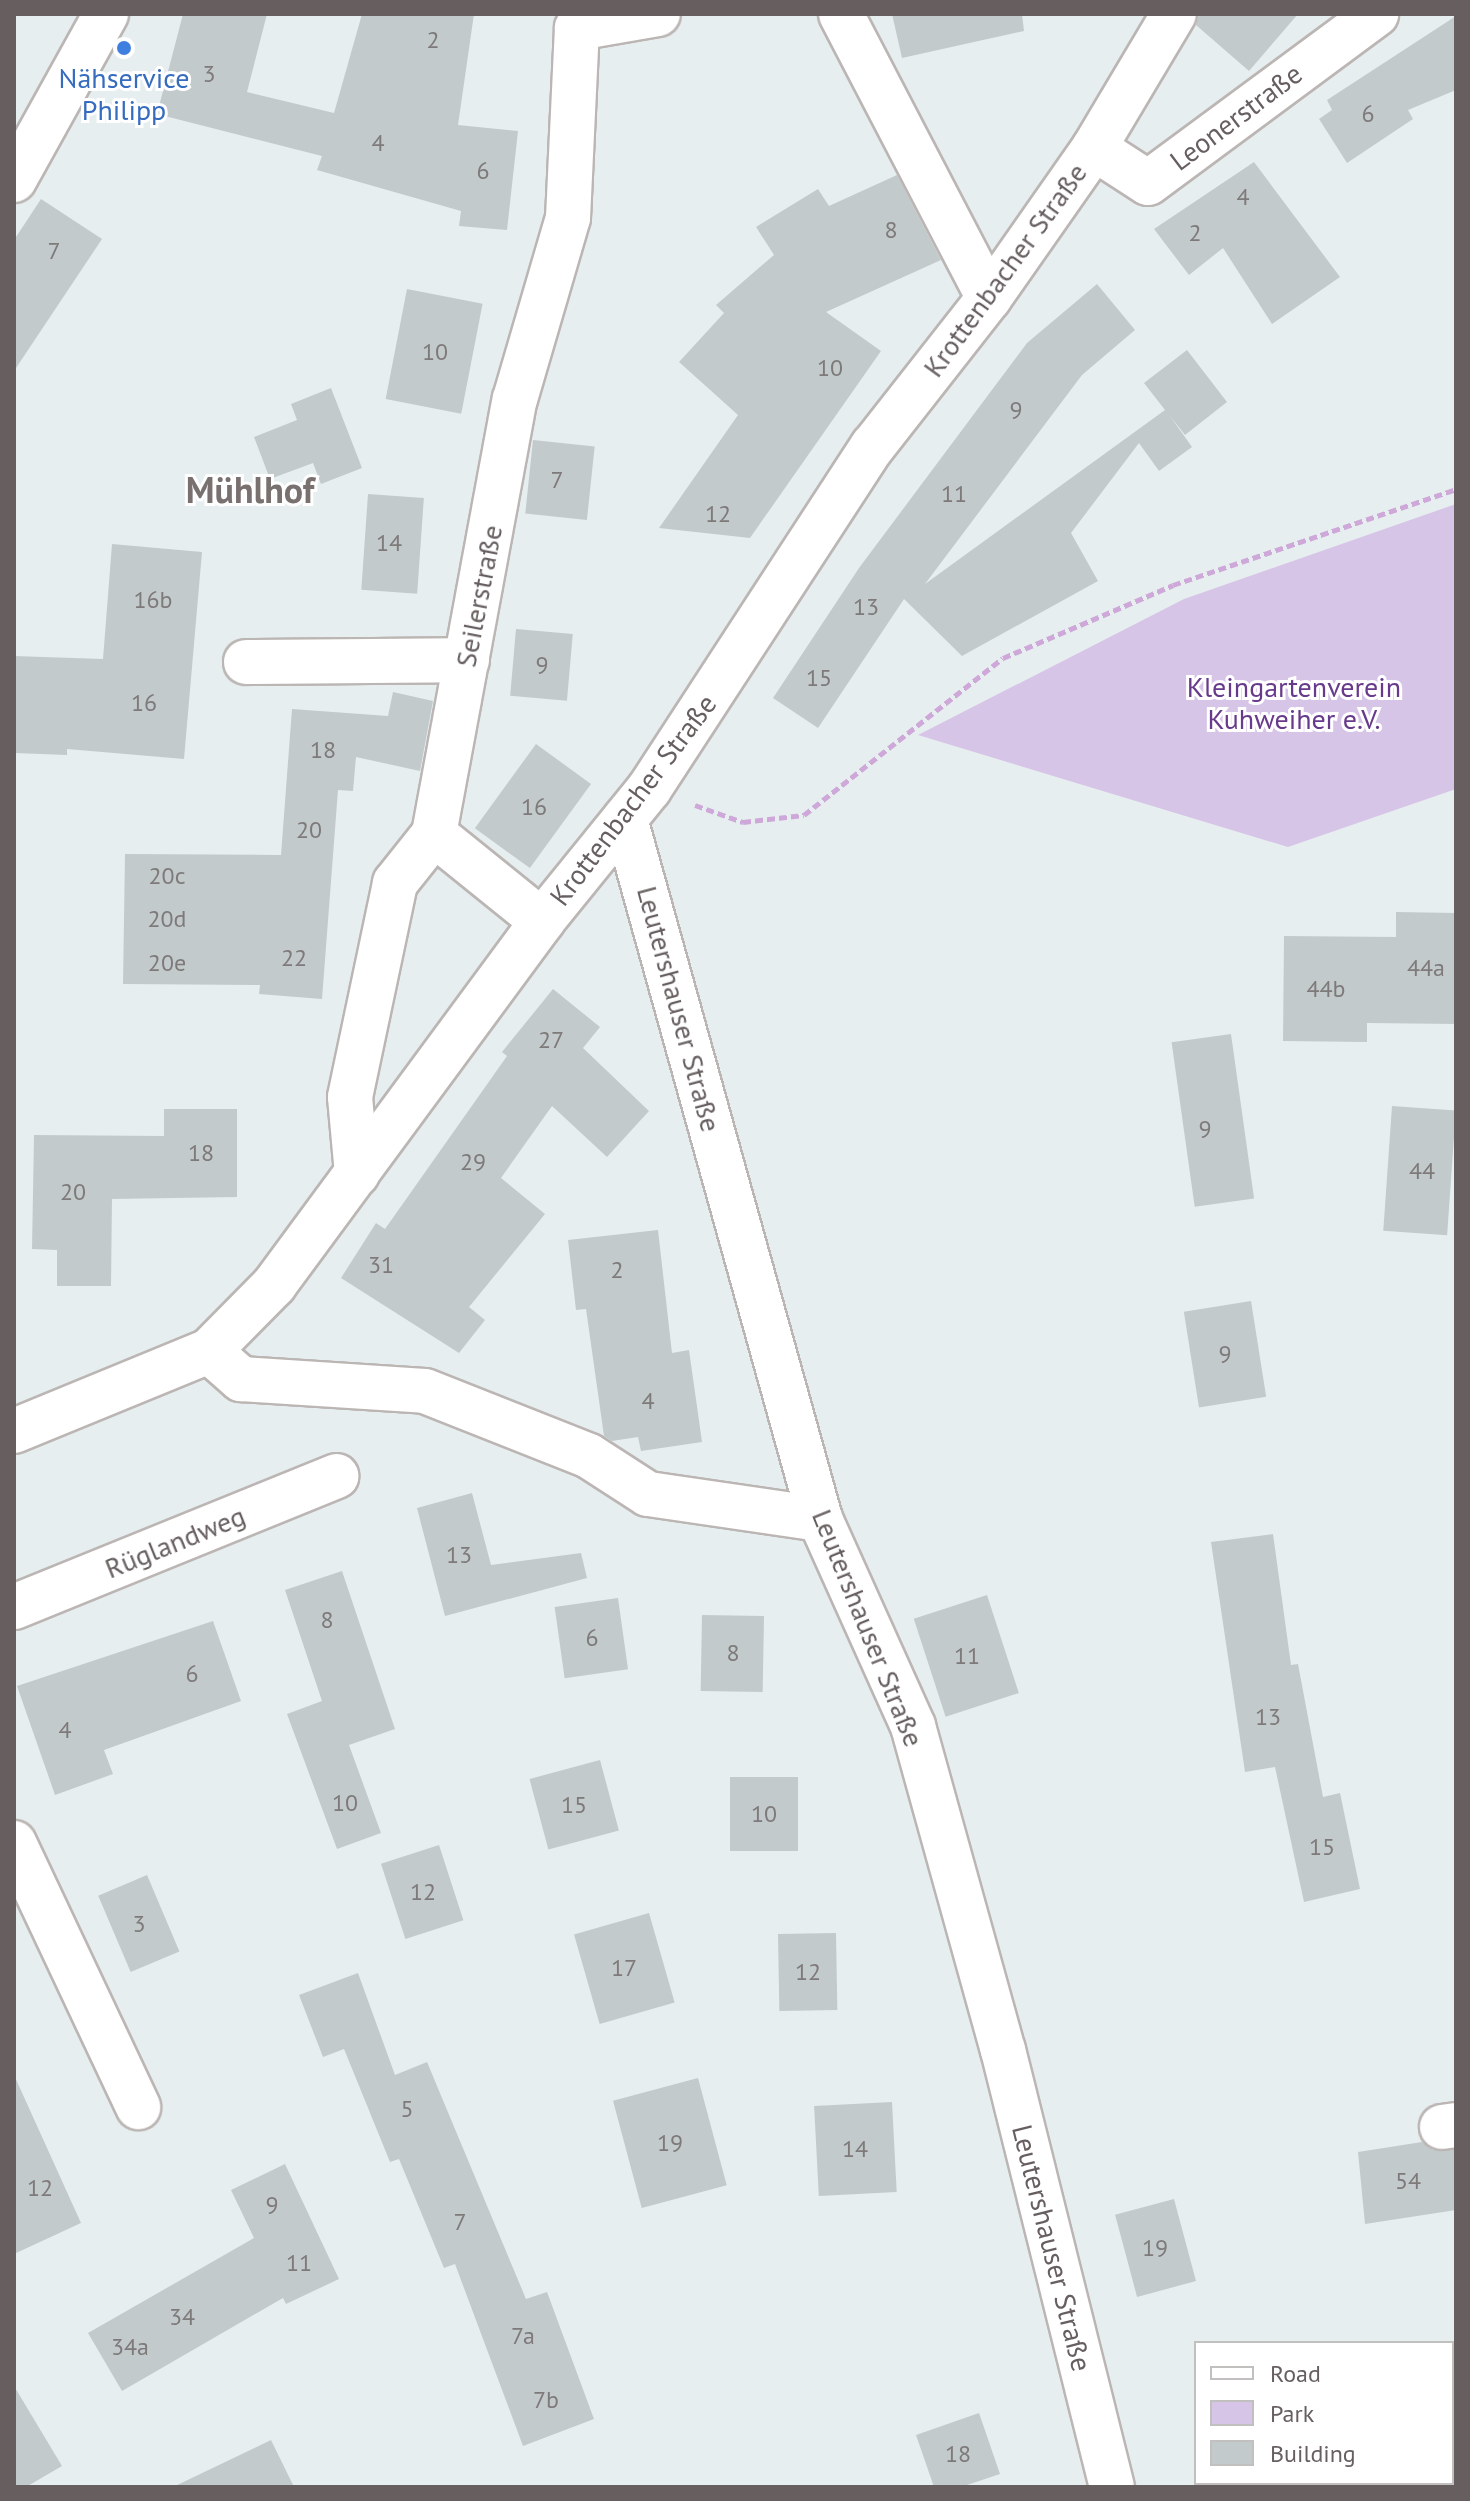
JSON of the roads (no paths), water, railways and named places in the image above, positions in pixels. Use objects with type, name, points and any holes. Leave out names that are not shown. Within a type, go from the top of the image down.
[{"type":"street","points":[[14,180],[106,14]]},
{"type":"street","points":[[569,21],[658,14]]},
{"type":"street","points":[[841,14],[989,298]]},
{"type":"street","name":"Krottenbacher Straße","points":[[14,1431],[209,1351],[274,1285],[542,921],[637,804],[873,446],[989,298],[1094,148],[1174,14]]},
{"type":"street","name":"Leonerstraße","points":[[1094,148],[1148,183],[1376,14]]},
{"type":"street","name":"Seilerstraße","points":[[357,1174],[350,1097],[395,883],[434,834],[515,399],[568,218],[569,21]]},
{"type":"street","points":[[246,662],[467,660]]},
{"type":"street","name":"Leutershauser Straße","points":[[637,804],[820,1519],[913,1726],[1003,2050],[1112,2487]]},
{"type":"street","points":[[434,834],[542,921]]},
{"type":"street","points":[[209,1351],[241,1379],[425,1391],[589,1456],[648,1494],[820,1519]]},
{"type":"street","name":"Rüglandweg","points":[[14,1607],[336,1476]]},
{"type":"street","points":[[14,1843],[138,2107]]},
{"type":"place","name":"Nähservice Philipp","points":[[124,48]]},
{"type":"district","name":"Mühlhof","points":[[250,490]]},
{"type":"park label","name":"Kleingartenverein Kuhweiher e.V.","points":[[1294,703]]}]
